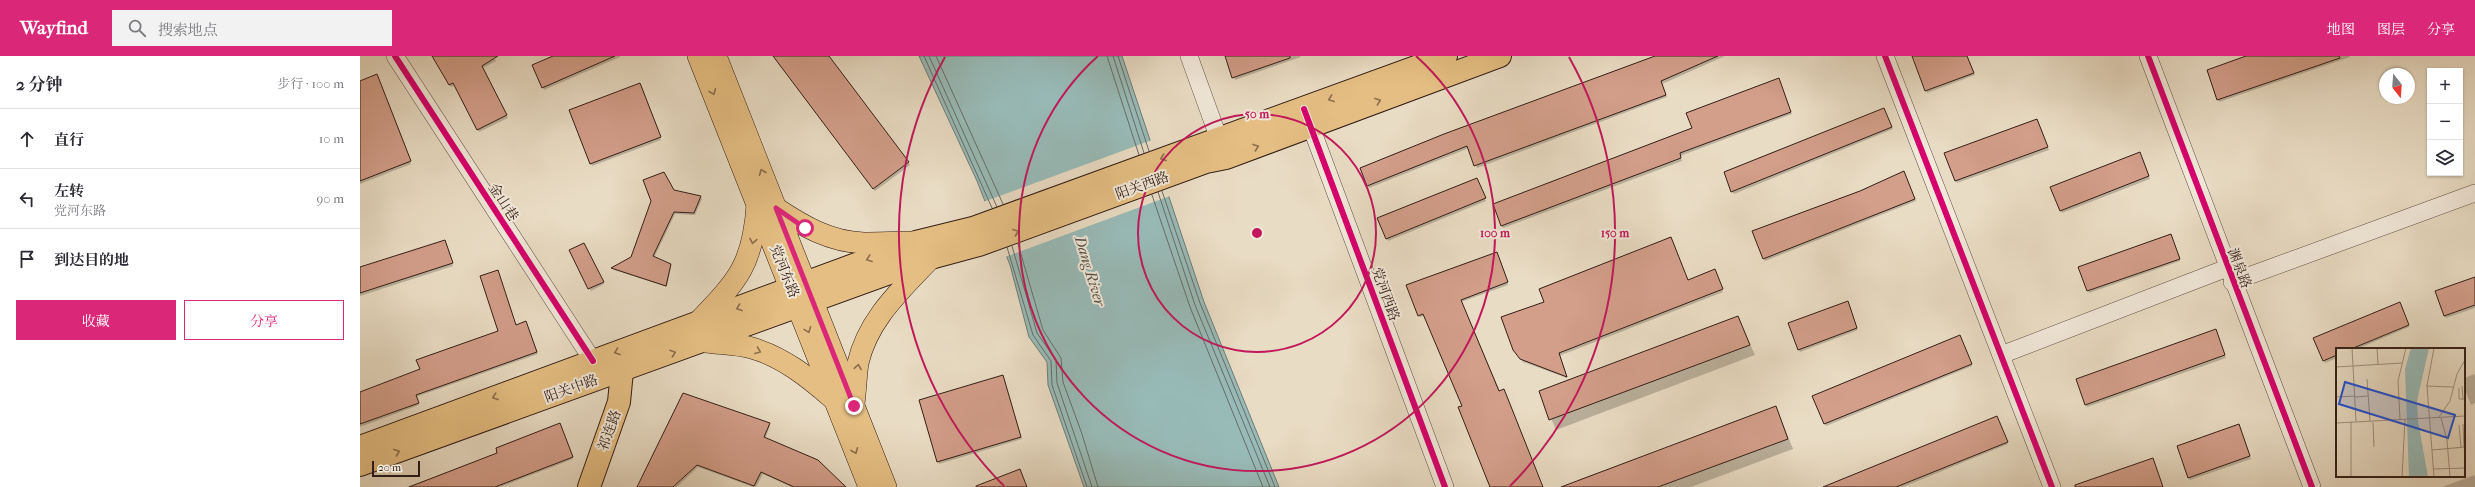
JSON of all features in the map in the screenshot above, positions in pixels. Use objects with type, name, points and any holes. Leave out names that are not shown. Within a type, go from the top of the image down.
[{"type":"highway","name":"阳关西路","points":[[1307,118],[1446,56]]},
{"type":"highway","name":"阳关西路","points":[[794,298],[931,258],[976,236],[1212,151],[1307,118],[1500,56]]},
{"type":"highway","name":"阳关西路","points":[[794,298],[916,242],[976,236]]},
{"type":"highway","name":"阳关中路","points":[[360,466],[622,371],[701,333],[794,298]]},
{"type":"highway","name":"阳关中路","points":[[360,447],[593,361],[701,333]]},
{"type":"highway","name":"祁连路","points":[[588,487],[619,402],[622,371]]},
{"type":"main road","name":"党河东路","points":[[698,56],[767,205],[794,298],[870,487]]},
{"type":"main road","points":[[716,56],[767,205],[744,266],[701,333],[751,348],[776,358],[802,372],[834,399]]},
{"type":"main road","points":[[767,205],[805,228],[826,236],[863,243],[916,242]]},
{"type":"main road","points":[[854,406],[858,364],[870,331],[884,308],[931,258]]},
{"type":"main road","name":"党河东路","points":[[794,298],[854,406],[886,487]]},
{"type":"street","name":"金山巷","points":[[395,56],[593,361]]},
{"type":"street","points":[[1189,56],[1212,151]]},
{"type":"street","points":[[1884,56],[2052,487]]},
{"type":"street","name":"渊泉路","points":[[2148,56],[2230,275],[2312,487]]},
{"type":"street","name":"党河西路","points":[[1307,118],[1445,487]]},
{"type":"street","points":[[2001,355],[2230,275],[2475,193]]},
{"type":"water","name":"Dang River","points":[[919,56],[1122,56],[1204,302],[1279,487],[1084,487],[1048,385],[1047,362],[1029,337],[1010,265],[977,181]]},
{"type":"pier","points":[[1152,140],[1170,196],[1005,257],[983,202]]},
{"type":"building","points":[[432,56],[498,56],[482,66],[507,115],[477,130],[453,83],[449,85]]},
{"type":"building","points":[[553,56],[615,56],[542,88],[532,65]]},
{"type":"building","points":[[773,56],[829,56],[909,162],[873,189]]},
{"type":"building","points":[[1225,56],[1290,56],[1290,58],[1232,78]]},
{"type":"building","points":[[1655,56],[1718,56],[1661,81],[1666,95],[1474,166],[1467,146],[1367,186],[1360,168],[1444,134]]},
{"type":"building","points":[[1912,56],[1967,56],[1974,73],[1925,91]]},
{"type":"building","points":[[2246,56],[2339,56],[2340,58],[2217,100],[2207,70]]},
{"type":"building","points":[[377,74],[411,161],[360,181],[360,81]]},
{"type":"building","points":[[1779,78],[1791,112],[1680,153],[1681,158],[1501,226],[1493,204],[1692,128],[1686,113]]},
{"type":"building","points":[[640,83],[661,137],[590,164],[569,110]]},
{"type":"building","points":[[1884,108],[1892,127],[1731,192],[1724,172]]},
{"type":"building","points":[[2037,119],[2048,147],[1955,181],[1944,153]]},
{"type":"building","points":[[2140,152],[2149,176],[2060,211],[2050,187]]},
{"type":"building","points":[[1904,171],[1915,199],[1763,259],[1752,231],[1860,191]]},
{"type":"building","points":[[664,172],[674,190],[701,196],[694,213],[674,212],[653,256],[671,264],[666,286],[611,268],[631,257],[651,201],[643,180]]},
{"type":"building","points":[[1477,178],[1486,198],[1386,239],[1377,218]]},
{"type":"building","points":[[2171,234],[2180,259],[2087,291],[2078,267]]},
{"type":"building","points":[[1671,237],[1688,280],[1715,269],[1723,289],[1559,353],[1567,377],[1520,359],[1513,350],[1501,317],[1544,302],[1539,289]]},
{"type":"building","points":[[445,240],[453,263],[360,293],[360,267]]},
{"type":"building","points":[[584,243],[604,282],[588,289],[569,250]]},
{"type":"building","points":[[1497,252],[1508,282],[1461,300],[1499,391],[1504,389],[1543,487],[1490,487],[1458,407],[1462,406],[1423,314],[1418,316],[1406,285]]},
{"type":"building","points":[[498,270],[516,325],[526,321],[537,352],[416,395],[419,403],[360,424],[360,392],[420,369],[416,360],[498,331],[480,276]]},
{"type":"building","points":[[2475,277],[2475,305],[2444,316],[2435,291]]},
{"type":"building","points":[[1848,301],[1857,328],[1798,350],[1788,323]]},
{"type":"building","points":[[2400,302],[2409,325],[2353,348],[2336,348],[2336,355],[2323,361],[2313,338]]},
{"type":"building","points":[[1738,316],[1750,345],[1549,420],[1539,391]]},
{"type":"building","points":[[2216,329],[2225,355],[2085,405],[2076,379]]},
{"type":"building","points":[[1960,335],[1972,364],[1824,424],[1812,396]]},
{"type":"building","points":[[1003,375],[1021,437],[937,462],[919,400]]},
{"type":"building","points":[[683,393],[770,423],[764,437],[818,460],[846,487],[794,487],[761,472],[754,486],[697,465],[673,487],[637,487]]},
{"type":"building","points":[[1776,406],[1788,439],[1658,487],[1561,487]]},
{"type":"building","points":[[1997,416],[2008,442],[1896,487],[1823,487]]},
{"type":"building","points":[[560,423],[573,457],[495,487],[409,487],[497,453],[496,448]]},
{"type":"building","points":[[2239,424],[2250,456],[2188,478],[2177,446]]},
{"type":"building","points":[[2153,458],[2163,487],[2075,487],[2075,485]]},
{"type":"building","points":[[1020,469],[1027,487],[976,487],[976,486]]},
{"type":"cycle path","points":[[395,56],[593,361]]},
{"type":"cycle path","points":[[1885,56],[2052,487]]},
{"type":"cycle path","points":[[2148,56],[2312,487]]},
{"type":"cycle path","points":[[1304,109],[1445,487]]},
{"type":"route","points":[[805,228],[776,208],[854,406]]}]
